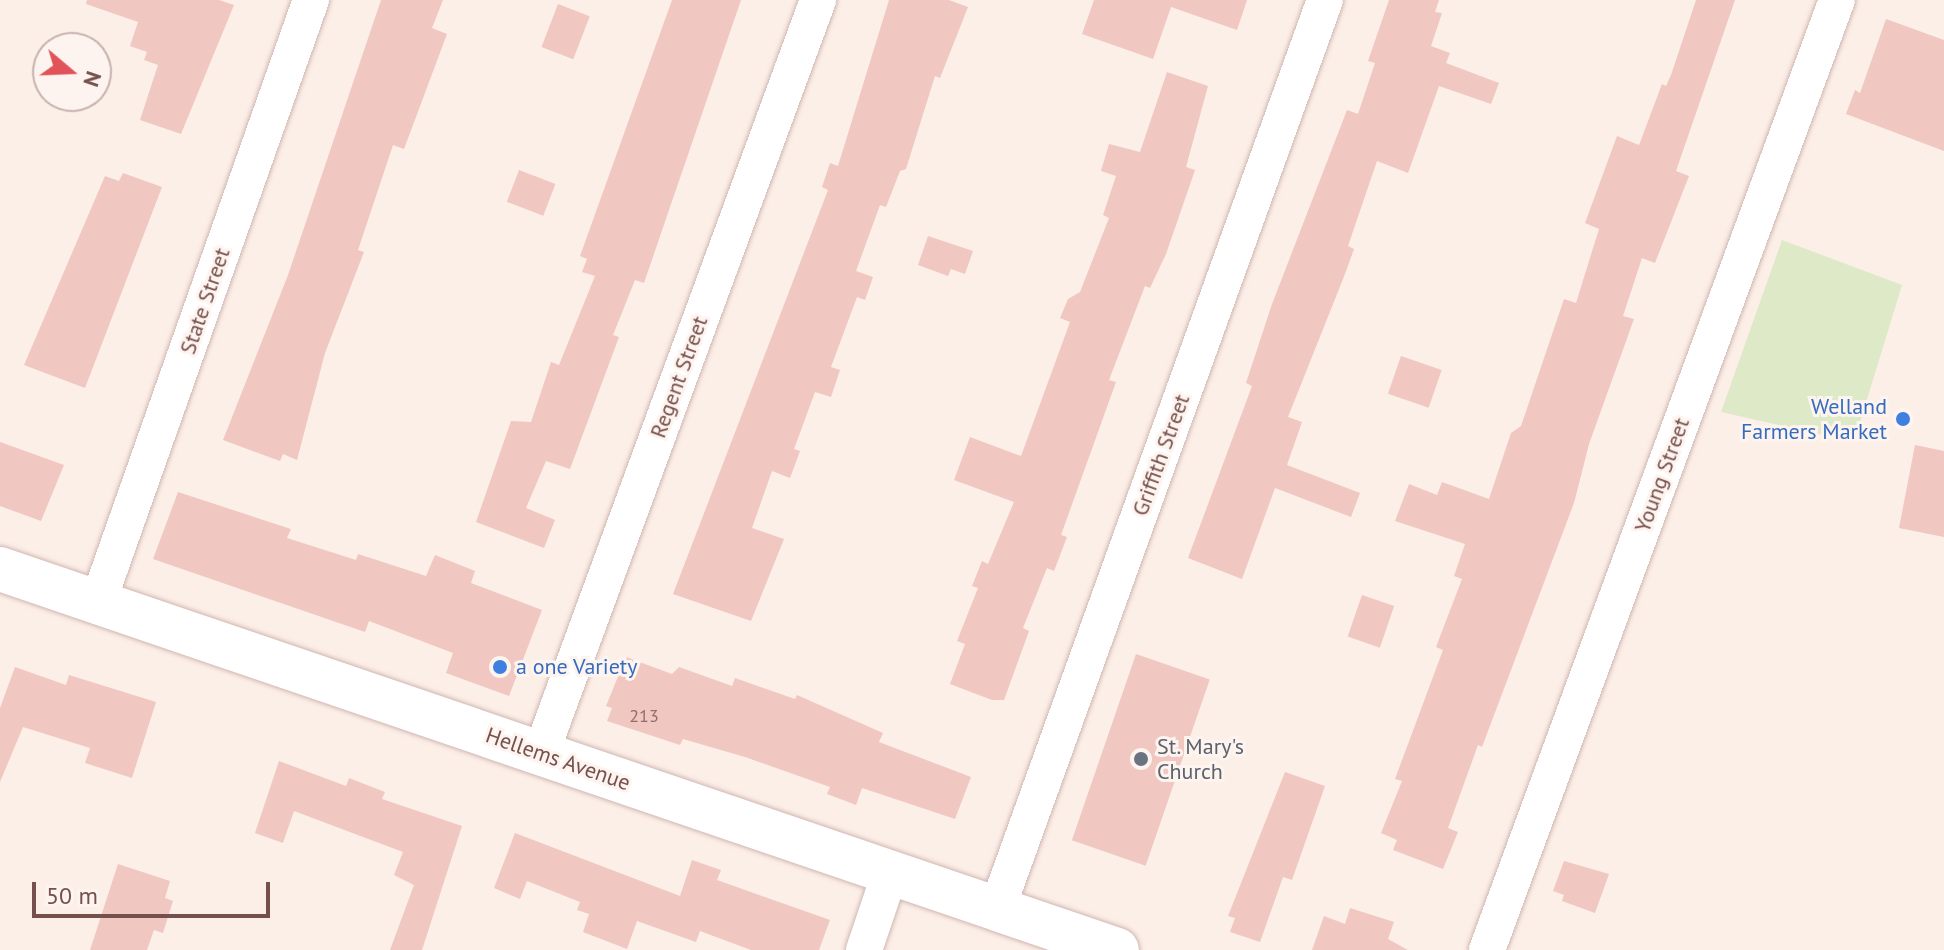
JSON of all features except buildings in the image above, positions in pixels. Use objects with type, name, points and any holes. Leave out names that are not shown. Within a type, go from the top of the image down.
[{"type":"street","name":"State Street","points":[[98,602],[311,0]]},
{"type":"street","name":"Regent Street","points":[[541,753],[818,0]]},
{"type":"street","name":"Griffith Street","points":[[997,909],[1325,0]]},
{"type":"street","name":"Young Street","points":[[1487,950],[1837,0]]},
{"type":"street","name":"Hellems Avenue","points":[[0,569],[1117,950]]},
{"type":"street","points":[[864,950],[890,873]]},
{"type":"green space","points":[[1782,240],[1902,285],[1854,442],[1721,412]]},
{"type":"place","name":"Welland Farmers Market","points":[[1903,419]]},
{"type":"place","name":"a one Variety","points":[[500,667]]},
{"type":"place","name":"St. Mary's Church","points":[[1141,759]]}]
